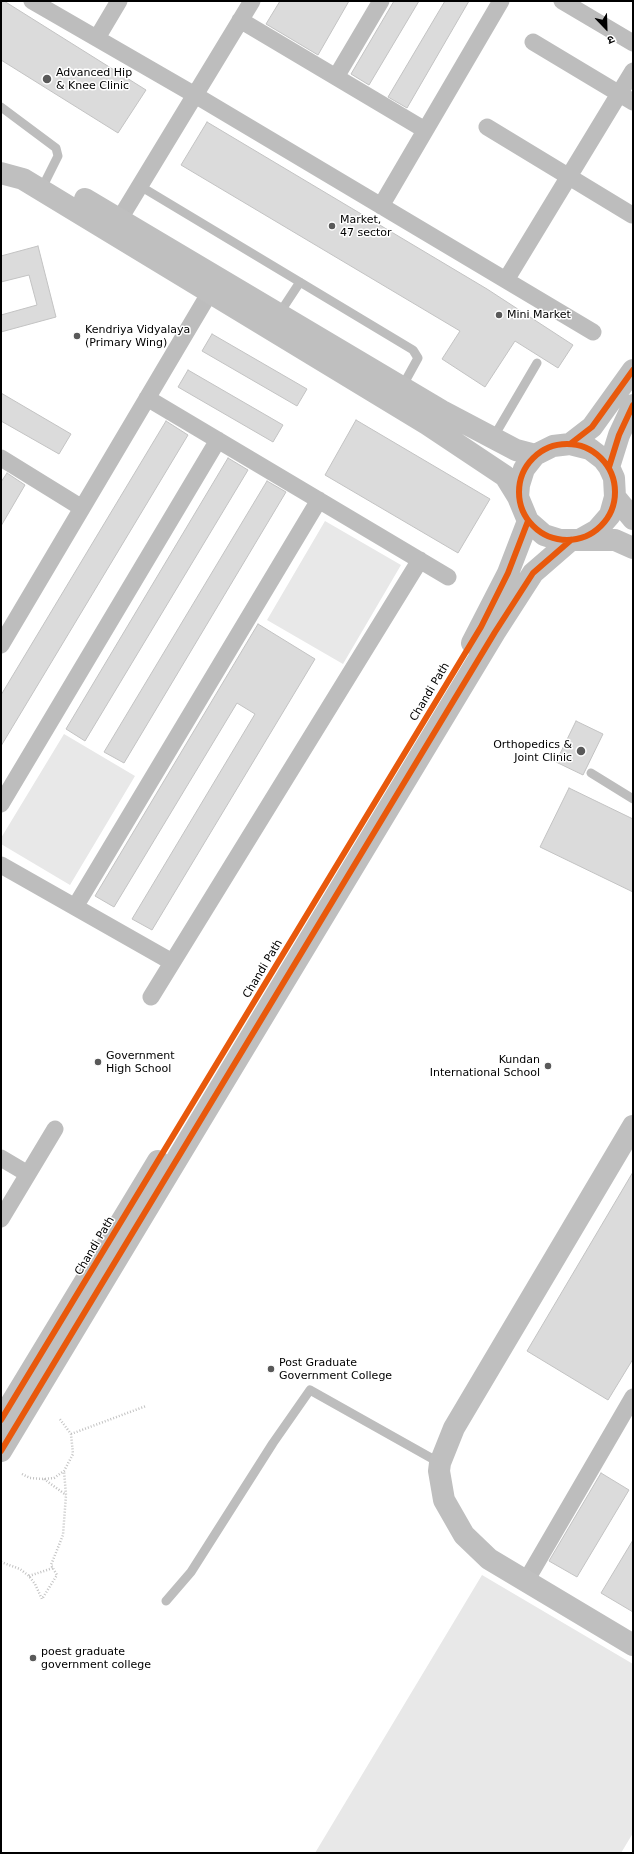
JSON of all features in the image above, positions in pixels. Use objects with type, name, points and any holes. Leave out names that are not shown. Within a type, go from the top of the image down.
[{"type":"main road","points":[[1,157],[33,167],[45,183]]},
{"type":"main road","points":[[1,173],[45,183],[214,285],[426,424],[504,476],[518,497],[528,521],[544,535],[560,540],[615,540],[633,548]]},
{"type":"main road","points":[[214,285],[279,314],[402,387],[493,438],[516,450],[535,455]]},
{"type":"main road","points":[[570,444],[592,427],[633,370]]},
{"type":"main road","points":[[609,467],[619,435],[633,405]]},
{"type":"main road","points":[[1,1451],[495,632],[533,573],[576,540],[597,530],[610,515],[615,497],[614,478],[609,467],[590,449],[570,444],[553,446],[535,455],[524,469],[519,485],[518,497]]},
{"type":"main road","points":[[615,497],[633,519]]},
{"type":"main road","name":"Chandi Path","points":[[1,1420],[481,627],[508,573],[528,521]]},
{"type":"main road","points":[[632,1132],[454,1428],[440,1463],[444,1500],[464,1535],[489,1559],[633,1645]]},
{"type":"street","points":[[32,1],[195,95],[593,332]]},
{"type":"street","points":[[97,38],[119,1]]},
{"type":"street","points":[[116,226],[252,1]]},
{"type":"street","points":[[336,77],[381,1]]},
{"type":"street","points":[[381,206],[501,1]]},
{"type":"street","points":[[562,1],[633,43]]},
{"type":"street","points":[[240,20],[425,130]]},
{"type":"street","points":[[533,42],[626,98]]},
{"type":"street","points":[[506,280],[569,176],[626,98],[633,71]]},
{"type":"street","points":[[487,127],[632,215]]},
{"type":"street","points":[[1,645],[214,285]]},
{"type":"street","points":[[147,398],[448,577]]},
{"type":"street","points":[[1,804],[218,440]]},
{"type":"street","points":[[1,458],[82,508]]},
{"type":"street","points":[[75,907],[319,500]]},
{"type":"street","points":[[151,997],[420,560]]},
{"type":"street","points":[[1,865],[172,962]]},
{"type":"street","points":[[1,1219],[55,1129]]},
{"type":"street","points":[[1,1158],[28,1174]]},
{"type":"street","points":[[526,1581],[633,1397]]},
{"type":"lane","points":[[1,107],[56,148],[58,156],[45,183]]},
{"type":"lane","points":[[140,186],[416,354],[418,358],[416,363],[402,387]]},
{"type":"lane","points":[[279,314],[300,282]]},
{"type":"lane","points":[[493,438],[537,363]]},
{"type":"lane","points":[[591,773],[633,799]]},
{"type":"lane","points":[[166,1601],[191,1572],[273,1443],[310,1390],[440,1463]]},
{"type":"path","points":[[70,1434],[146,1406]]},
{"type":"path","points":[[22,1474],[30,1478],[44,1479],[54,1478],[64,1471],[73,1454],[70,1434],[59,1418]]},
{"type":"path","points":[[1,1562],[20,1569],[29,1576],[42,1599],[57,1575],[51,1565],[63,1535],[66,1495],[64,1471]]},
{"type":"path","points":[[44,1479],[66,1495]]},
{"type":"path","points":[[29,1576],[53,1568]]},
{"type":"shaded area","points":[[325,521],[401,565],[343,664],[267,620]]},
{"type":"shaded area","points":[[64,734],[135,776],[70,885],[1,844],[1,838]]},
{"type":"shaded area","points":[[482,1575],[633,1664],[633,1833],[621,1853],[315,1853]]},
{"type":"building","points":[[1,1],[4,1],[146,90],[118,133],[1,60]]},
{"type":"building","points":[[280,1],[349,1],[318,55],[266,24]]},
{"type":"building","points":[[394,1],[419,1],[369,85],[351,74]]},
{"type":"building","points":[[445,1],[469,1],[407,108],[388,97]]},
{"type":"building","name":"Market, 47 sector","points":[[207,122],[487,289],[573,345],[558,368],[515,341],[485,387],[442,359],[460,331],[181,165]]},
{"type":"building","points":[[38,246],[56,317],[1,332],[1,315],[37,305],[29,275],[1,282],[1,256]]},
{"type":"building","points":[[212,334],[307,389],[297,406],[202,351]]},
{"type":"building","points":[[188,370],[283,425],[273,442],[178,387]]},
{"type":"building","points":[[1,393],[71,434],[59,454],[1,421]]},
{"type":"building","points":[[356,420],[490,499],[458,553],[325,475]]},
{"type":"building","points":[[166,421],[188,435],[1,746],[1,695]]},
{"type":"building","points":[[228,458],[248,470],[85,741],[66,729]]},
{"type":"building","points":[[7,473],[25,485],[1,526],[1,482]]},
{"type":"building","points":[[267,481],[286,492],[124,763],[104,752]]},
{"type":"building","points":[[258,624],[315,659],[152,930],[132,919],[255,714],[237,703],[114,907],[95,896]]},
{"type":"building","points":[[576,721],[603,734],[583,775],[556,762]]},
{"type":"building","points":[[569,788],[633,819],[633,892],[540,847]]},
{"type":"building","points":[[633,1172],[633,1359],[608,1400],[527,1351]]},
{"type":"building","points":[[601,1473],[629,1490],[577,1577],[549,1561]]},
{"type":"building","points":[[633,1540],[633,1612],[601,1593]]},
{"type":"cycle path","points":[[570,444],[592,427],[633,370]]},
{"type":"cycle path","points":[[609,467],[619,435],[633,405]]},
{"type":"cycle path","points":[[567,444],[585,448],[594,452],[601,458],[607,465],[611,474],[615,492],[611,510],[607,519],[601,526],[594,532],[585,536],[567,540],[549,536],[540,532],[533,526],[527,519],[523,510],[519,492],[523,474],[527,465],[533,458],[540,452],[549,448],[567,444]]},
{"type":"cycle path","points":[[1,1420],[481,627],[508,573],[528,521]]},
{"type":"cycle path","points":[[1,1451],[495,632],[533,573],[571,540]]},
{"type":"place","name":"Advanced Hip & Knee Clinic","points":[[47,79]]},
{"type":"place","name":"Market, 47 sector","points":[[332,226]]},
{"type":"place","name":"Mini Market","points":[[499,315]]},
{"type":"place","name":"Kendriya Vidyalaya (Primary Wing)","points":[[77,336]]},
{"type":"place","name":"Orthopedics & Joint Clinic","points":[[581,751]]},
{"type":"place","name":"Government High School","points":[[98,1062]]},
{"type":"place","name":"Kundan International School","points":[[548,1066]]},
{"type":"place","name":"Post Graduate Government College","points":[[271,1369]]},
{"type":"place","name":"poest graduate government college","points":[[33,1658]]}]
